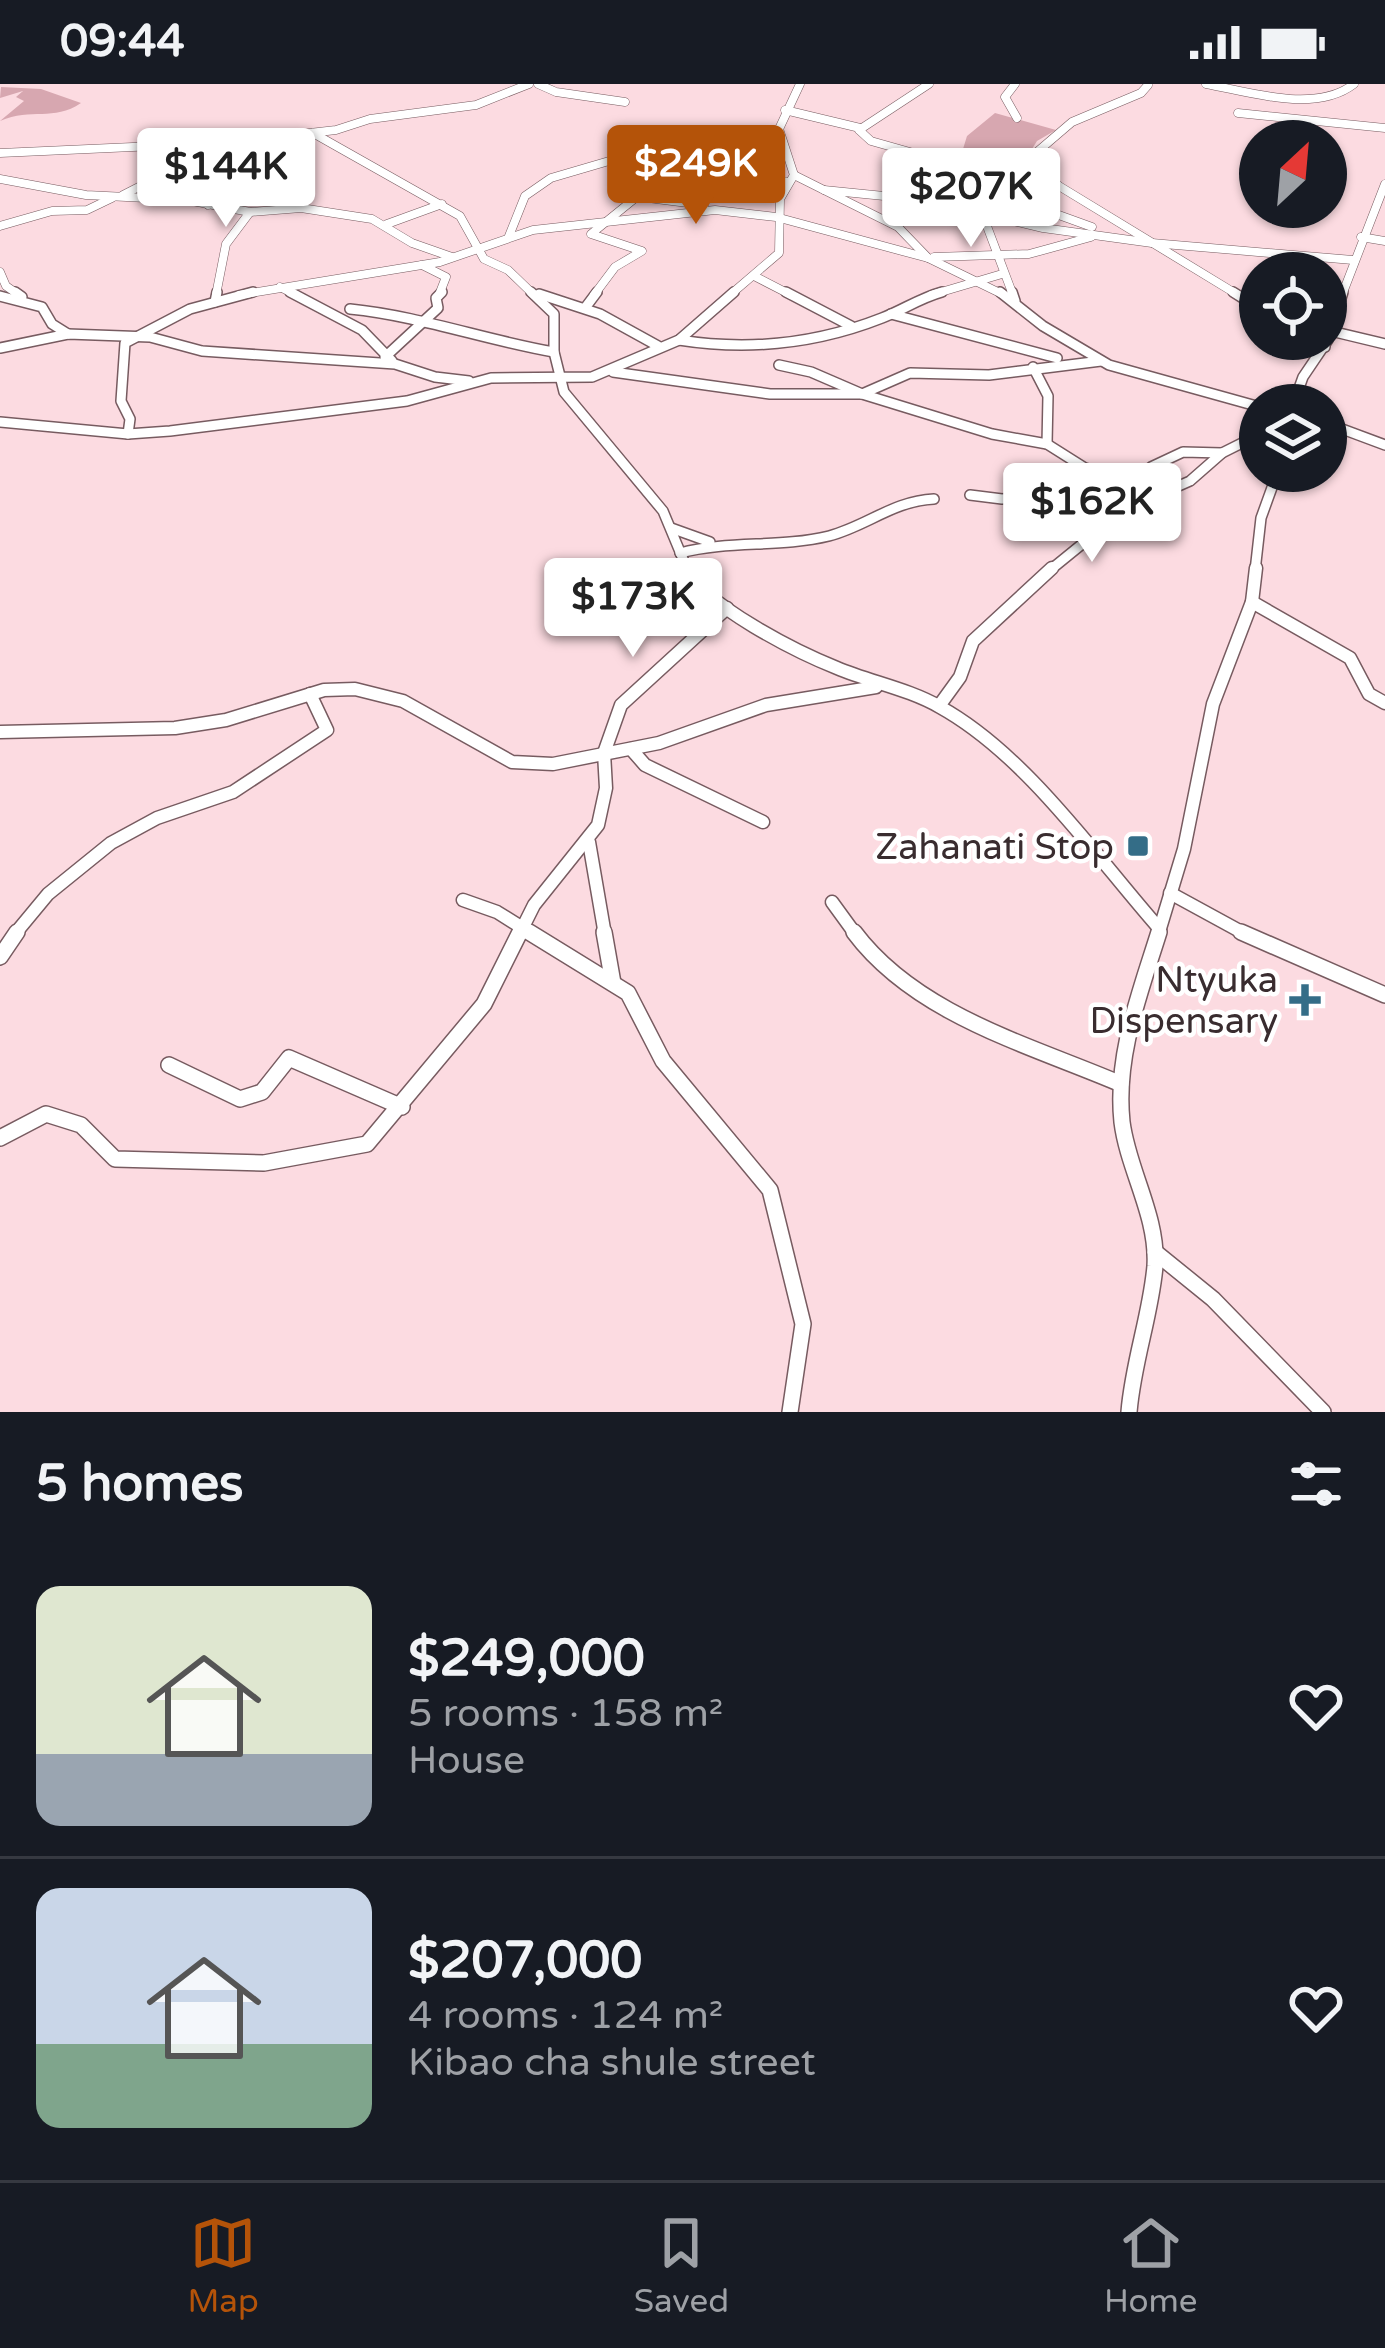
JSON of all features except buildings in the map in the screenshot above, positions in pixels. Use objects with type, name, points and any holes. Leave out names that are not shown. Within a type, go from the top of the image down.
[{"type":"street","points":[[0,153],[220,143],[314,133],[433,107],[476,105],[533,84],[625,102]]},
{"type":"street","points":[[860,128],[929,84]]},
{"type":"street","points":[[1015,84],[1005,97],[1017,118]]},
{"type":"street","points":[[1161,85],[1146,84],[1141,93],[1072,122],[1034,158],[1059,186],[1239,297]]},
{"type":"street","points":[[1206,84],[1318,99],[1348,92],[1354,84]]},
{"type":"street","points":[[1230,84],[1241,88]]},
{"type":"street","points":[[1267,84],[1297,97]]},
{"type":"street","points":[[614,372],[658,346],[679,340],[779,253],[772,216],[791,179],[779,129],[796,85]]},
{"type":"street","points":[[785,110],[860,128],[871,141],[1009,180],[1020,201],[1104,235]]},
{"type":"street","points":[[1238,113],[1385,128]]},
{"type":"street","points":[[509,236],[522,201],[551,178],[650,149],[779,129]]},
{"type":"street","points":[[314,133],[442,204],[467,224],[476,250],[535,293],[557,320],[554,352],[563,392],[663,511],[698,586],[728,608],[878,686],[939,706],[1007,755],[1158,927]]},
{"type":"street","points":[[208,205],[224,188],[294,163],[297,135]]},
{"type":"street","points":[[0,226],[52,211],[87,210],[220,143]]},
{"type":"street","points":[[650,149],[824,190],[898,227],[927,258],[1000,292],[1102,361],[1156,381],[1239,401]]},
{"type":"street","points":[[585,308],[615,267],[642,251],[591,234],[687,156]]},
{"type":"street","points":[[0,179],[57,192],[187,200],[250,212],[301,208],[387,224],[412,243],[456,258]]},
{"type":"street","points":[[1347,279],[1385,184]]},
{"type":"street","points":[[824,190],[925,200],[1152,243],[1353,260]]},
{"type":"street","points":[[640,197],[722,204],[872,248],[927,258],[1029,254],[1104,235]]},
{"type":"street","points":[[387,224],[442,204]]},
{"type":"street","points":[[128,434],[130,419],[121,394],[124,349],[132,337],[215,302],[456,258],[509,236],[572,222],[716,210],[772,216]]},
{"type":"street","points":[[215,302],[226,244],[250,212]]},
{"type":"street","points":[[982,213],[1018,308]]},
{"type":"street","points":[[1361,237],[1385,242]]},
{"type":"street","points":[[405,264],[412,243]]},
{"type":"street","points":[[385,357],[438,308],[436,298],[446,278],[421,264]]},
{"type":"street","points":[[0,272],[6,286],[46,310],[52,324],[68,334]]},
{"type":"street","points":[[679,340],[738,350],[789,345],[1002,274]]},
{"type":"street","points":[[756,277],[852,327]]},
{"type":"street","points":[[279,287],[362,330],[395,364]]},
{"type":"street","points":[[535,293],[585,308],[658,346]]},
{"type":"street","points":[[0,296],[29,301]]},
{"type":"street","points":[[350,309],[554,352]]},
{"type":"street","points":[[891,314],[1067,360],[1102,361]]},
{"type":"street","points":[[1,348],[68,334],[150,337],[213,352],[395,364],[435,377],[476,381]]},
{"type":"street","points":[[1347,335],[1385,344]]},
{"type":"street","points":[[0,422],[128,434],[407,400],[513,376],[562,380],[614,372],[770,394],[862,394],[886,380],[921,370],[975,376],[1067,360]]},
{"type":"street","points":[[779,365],[992,434],[1047,444],[1085,468],[1159,494]]},
{"type":"street","points":[[1034,367],[1048,396],[1047,444]]},
{"type":"street","points":[[1347,431],[1385,446]]},
{"type":"street","points":[[939,706],[960,677],[973,641],[1059,562],[1138,501],[1190,481],[1239,445]]},
{"type":"street","points":[[1151,467],[1183,452],[1222,454]]},
{"type":"street","points":[[1129,1412],[1133,1363],[1152,1288],[1155,1252],[1122,1122],[1129,1018],[1186,843],[1213,704],[1252,602],[1261,518],[1270,492]]},
{"type":"street","points":[[970,495],[1002,499],[1091,493],[1138,501]]},
{"type":"street","points":[[680,554],[712,543],[826,536],[853,529],[889,504],[934,499]]},
{"type":"street","points":[[671,528],[712,543]]},
{"type":"street","points":[[1252,602],[1350,658],[1369,694],[1385,703]]},
{"type":"street","points":[[0,1138],[46,1114],[81,1125],[115,1159],[264,1163],[368,1144],[484,1004],[534,905],[589,842],[606,788],[604,753],[621,704],[728,608]]},
{"type":"street","points":[[0,732],[175,728],[226,720],[310,694],[355,689],[403,701],[512,762],[553,764],[705,729],[766,705],[878,686]]},
{"type":"street","points":[[0,957],[44,900],[115,842],[158,818],[217,800],[279,765],[327,730],[310,694]]},
{"type":"street","points":[[631,749],[645,765],[763,822]]},
{"type":"street","points":[[589,842],[613,983]]},
{"type":"street","points":[[1170,893],[1260,942],[1381,993],[1385,1007]]},
{"type":"street","points":[[463,900],[497,912],[628,993],[663,1060],[770,1190],[803,1324],[790,1412]]},
{"type":"street","points":[[832,902],[870,953],[910,985],[971,1018],[1121,1084]]},
{"type":"street","points":[[169,1065],[240,1099],[262,1092],[289,1058],[402,1107]]},
{"type":"street","points":[[1155,1252],[1213,1299],[1322,1412]]},
{"type":"shaded area","points":[[1,87],[41,89],[81,103],[61,112],[0,121],[24,101],[16,97],[23,91],[0,98]]},
{"type":"shaded area","points":[[995,113],[1056,130],[1037,141],[1022,165],[963,149],[967,136]]},
{"type":"place","name":"Zahanati Stop","points":[[1138,846]]},
{"type":"place","name":"Ntyuka Dispensary","points":[[1305,1000]]}]
